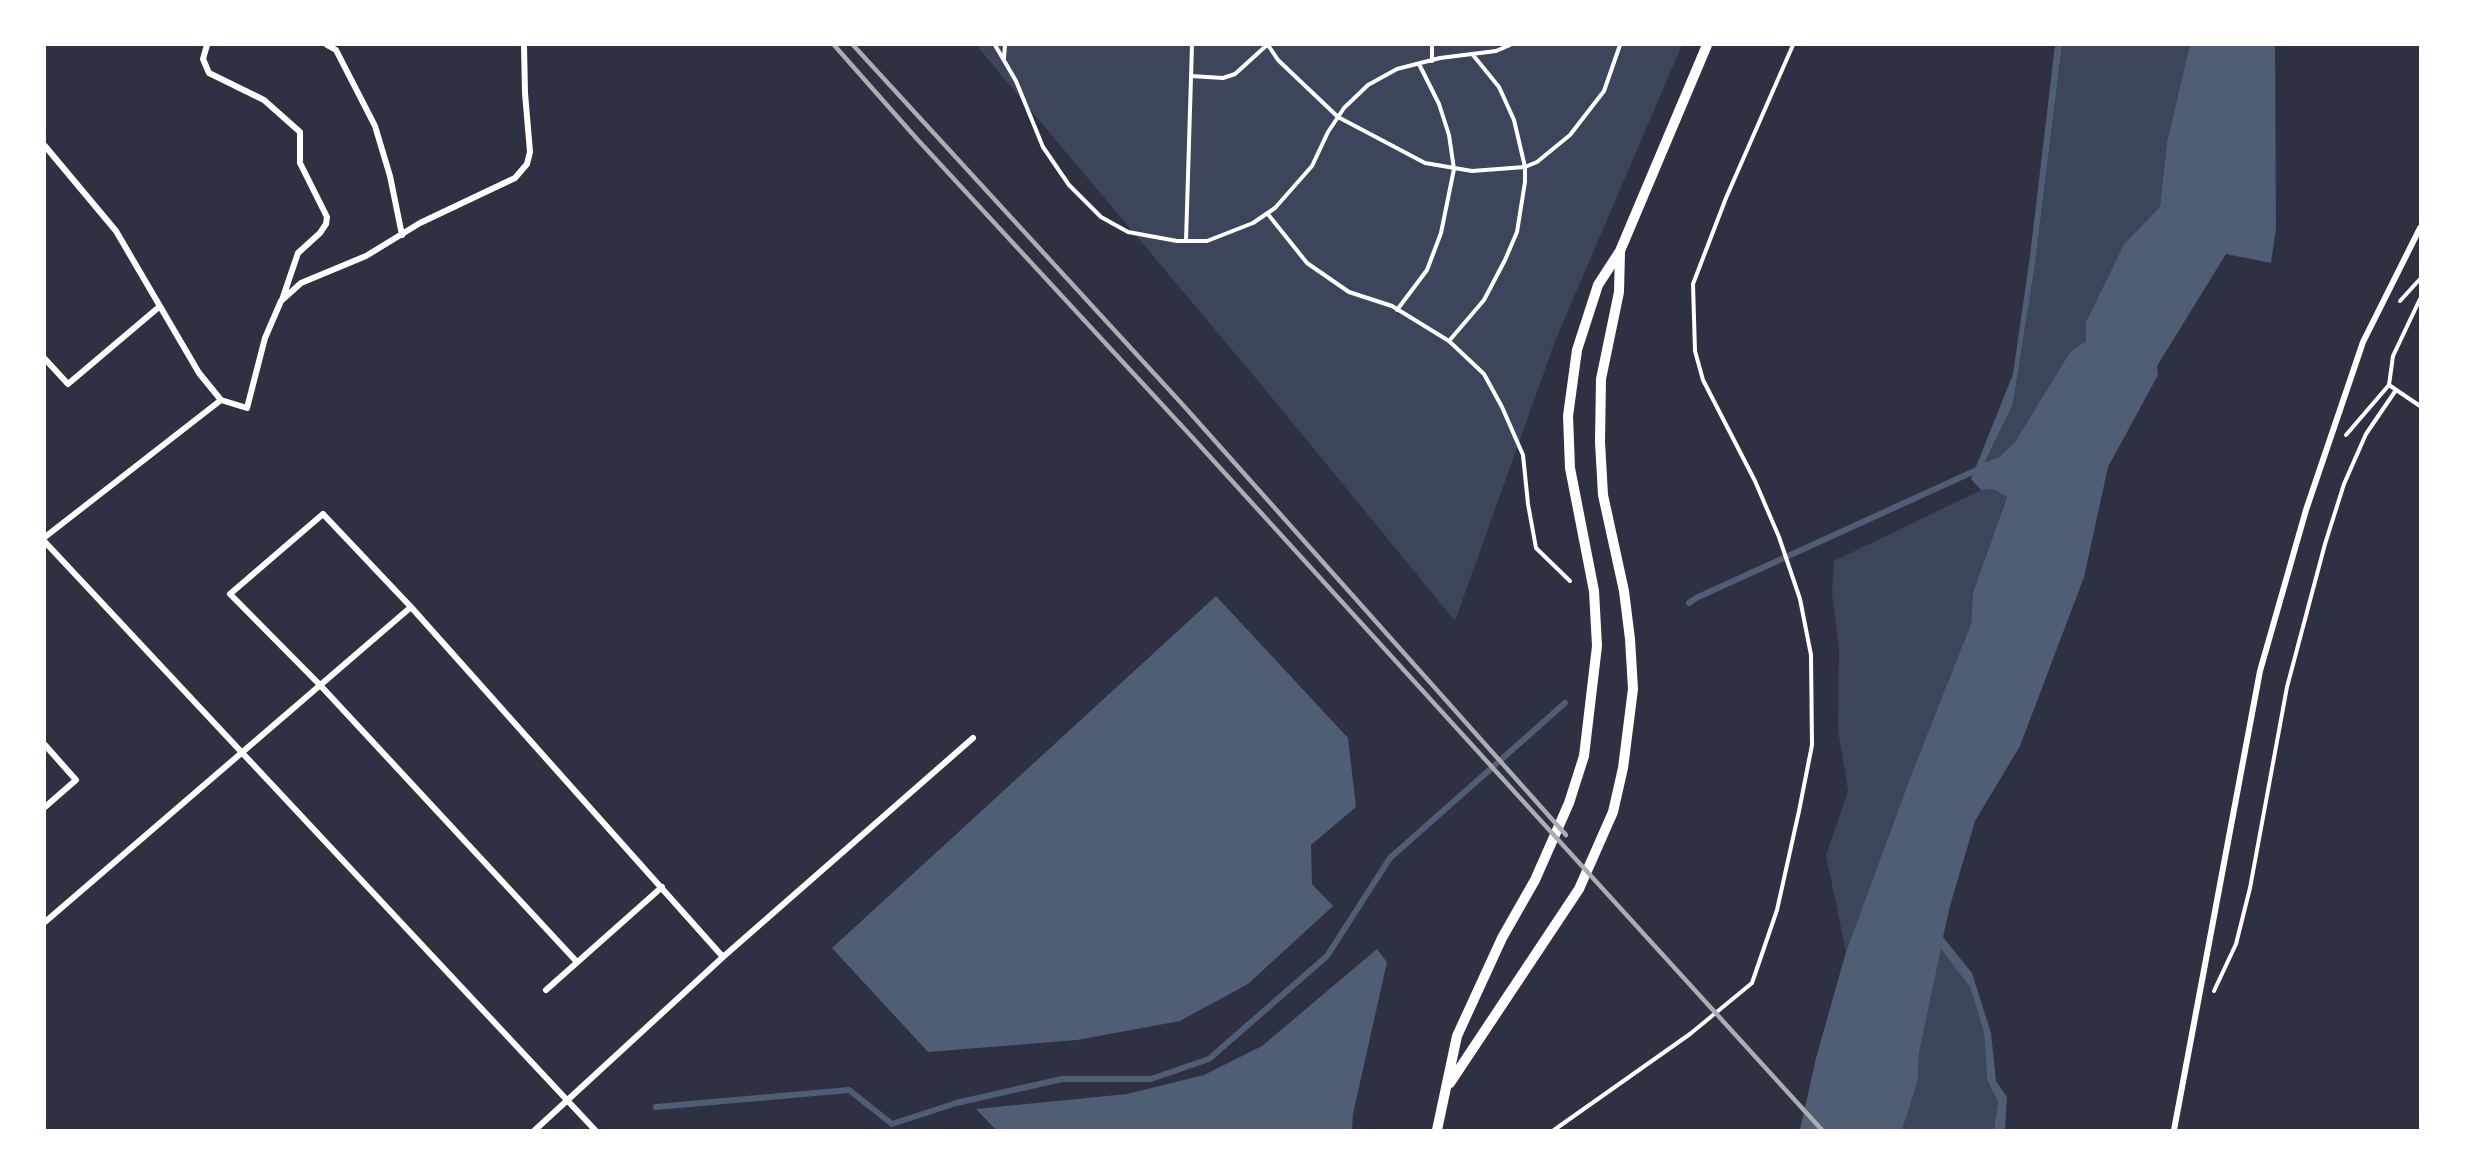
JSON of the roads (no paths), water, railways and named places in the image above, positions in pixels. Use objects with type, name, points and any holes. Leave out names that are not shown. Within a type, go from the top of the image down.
[{"type":"street","points":[[45,146],[116,231],[199,373],[221,400],[247,408],[265,338],[282,301],[298,253],[320,233],[326,224],[327,217],[300,163],[300,132],[264,100],[209,73],[203,58],[207,45]]},
{"type":"street","points":[[327,45],[336,51],[375,126],[390,176],[402,235]]},
{"type":"street","points":[[282,301],[301,283],[366,256],[420,223],[515,178],[527,164],[530,152],[524,45]]},
{"type":"street","points":[[1437,1130],[1448,1087],[1457,1036],[1503,938],[1544,861],[1569,803],[1584,756],[1597,646],[1593,591],[1570,468],[1568,416],[1577,350],[1598,285],[1620,251],[1707,45]]},
{"type":"street","points":[[2174,1130],[2260,671],[2306,510],[2363,342],[2420,228]]},
{"type":"street","points":[[1448,1087],[1579,889],[1613,812],[1623,768],[1633,689],[1630,639],[1624,591],[1603,495],[1600,442],[1601,379],[1619,292],[1620,251]]},
{"type":"street","points":[[45,359],[68,384],[159,307]]},
{"type":"street","points":[[45,537],[221,400]]},
{"type":"street","points":[[577,962],[320,685],[230,594],[323,514],[411,607],[723,957]]},
{"type":"street","points":[[45,542],[595,1130]]},
{"type":"street","points":[[45,922],[411,607]]},
{"type":"street","points":[[535,1130],[723,957],[973,738]]},
{"type":"street","points":[[45,745],[76,780],[45,807]]},
{"type":"street","points":[[546,990],[662,887]]},
{"type":"waterway","points":[[1689,603],[1979,469]]},
{"type":"waterway","points":[[656,1107],[849,1090],[892,1124],[956,1103],[1062,1079],[1151,1079],[1209,1059],[1327,956],[1390,858],[1565,703]]},
{"type":"railway","points":[[834,45],[917,139],[1192,437],[1822,1130]]},
{"type":"railway","points":[[853,45],[1183,405],[1566,835]]}]
